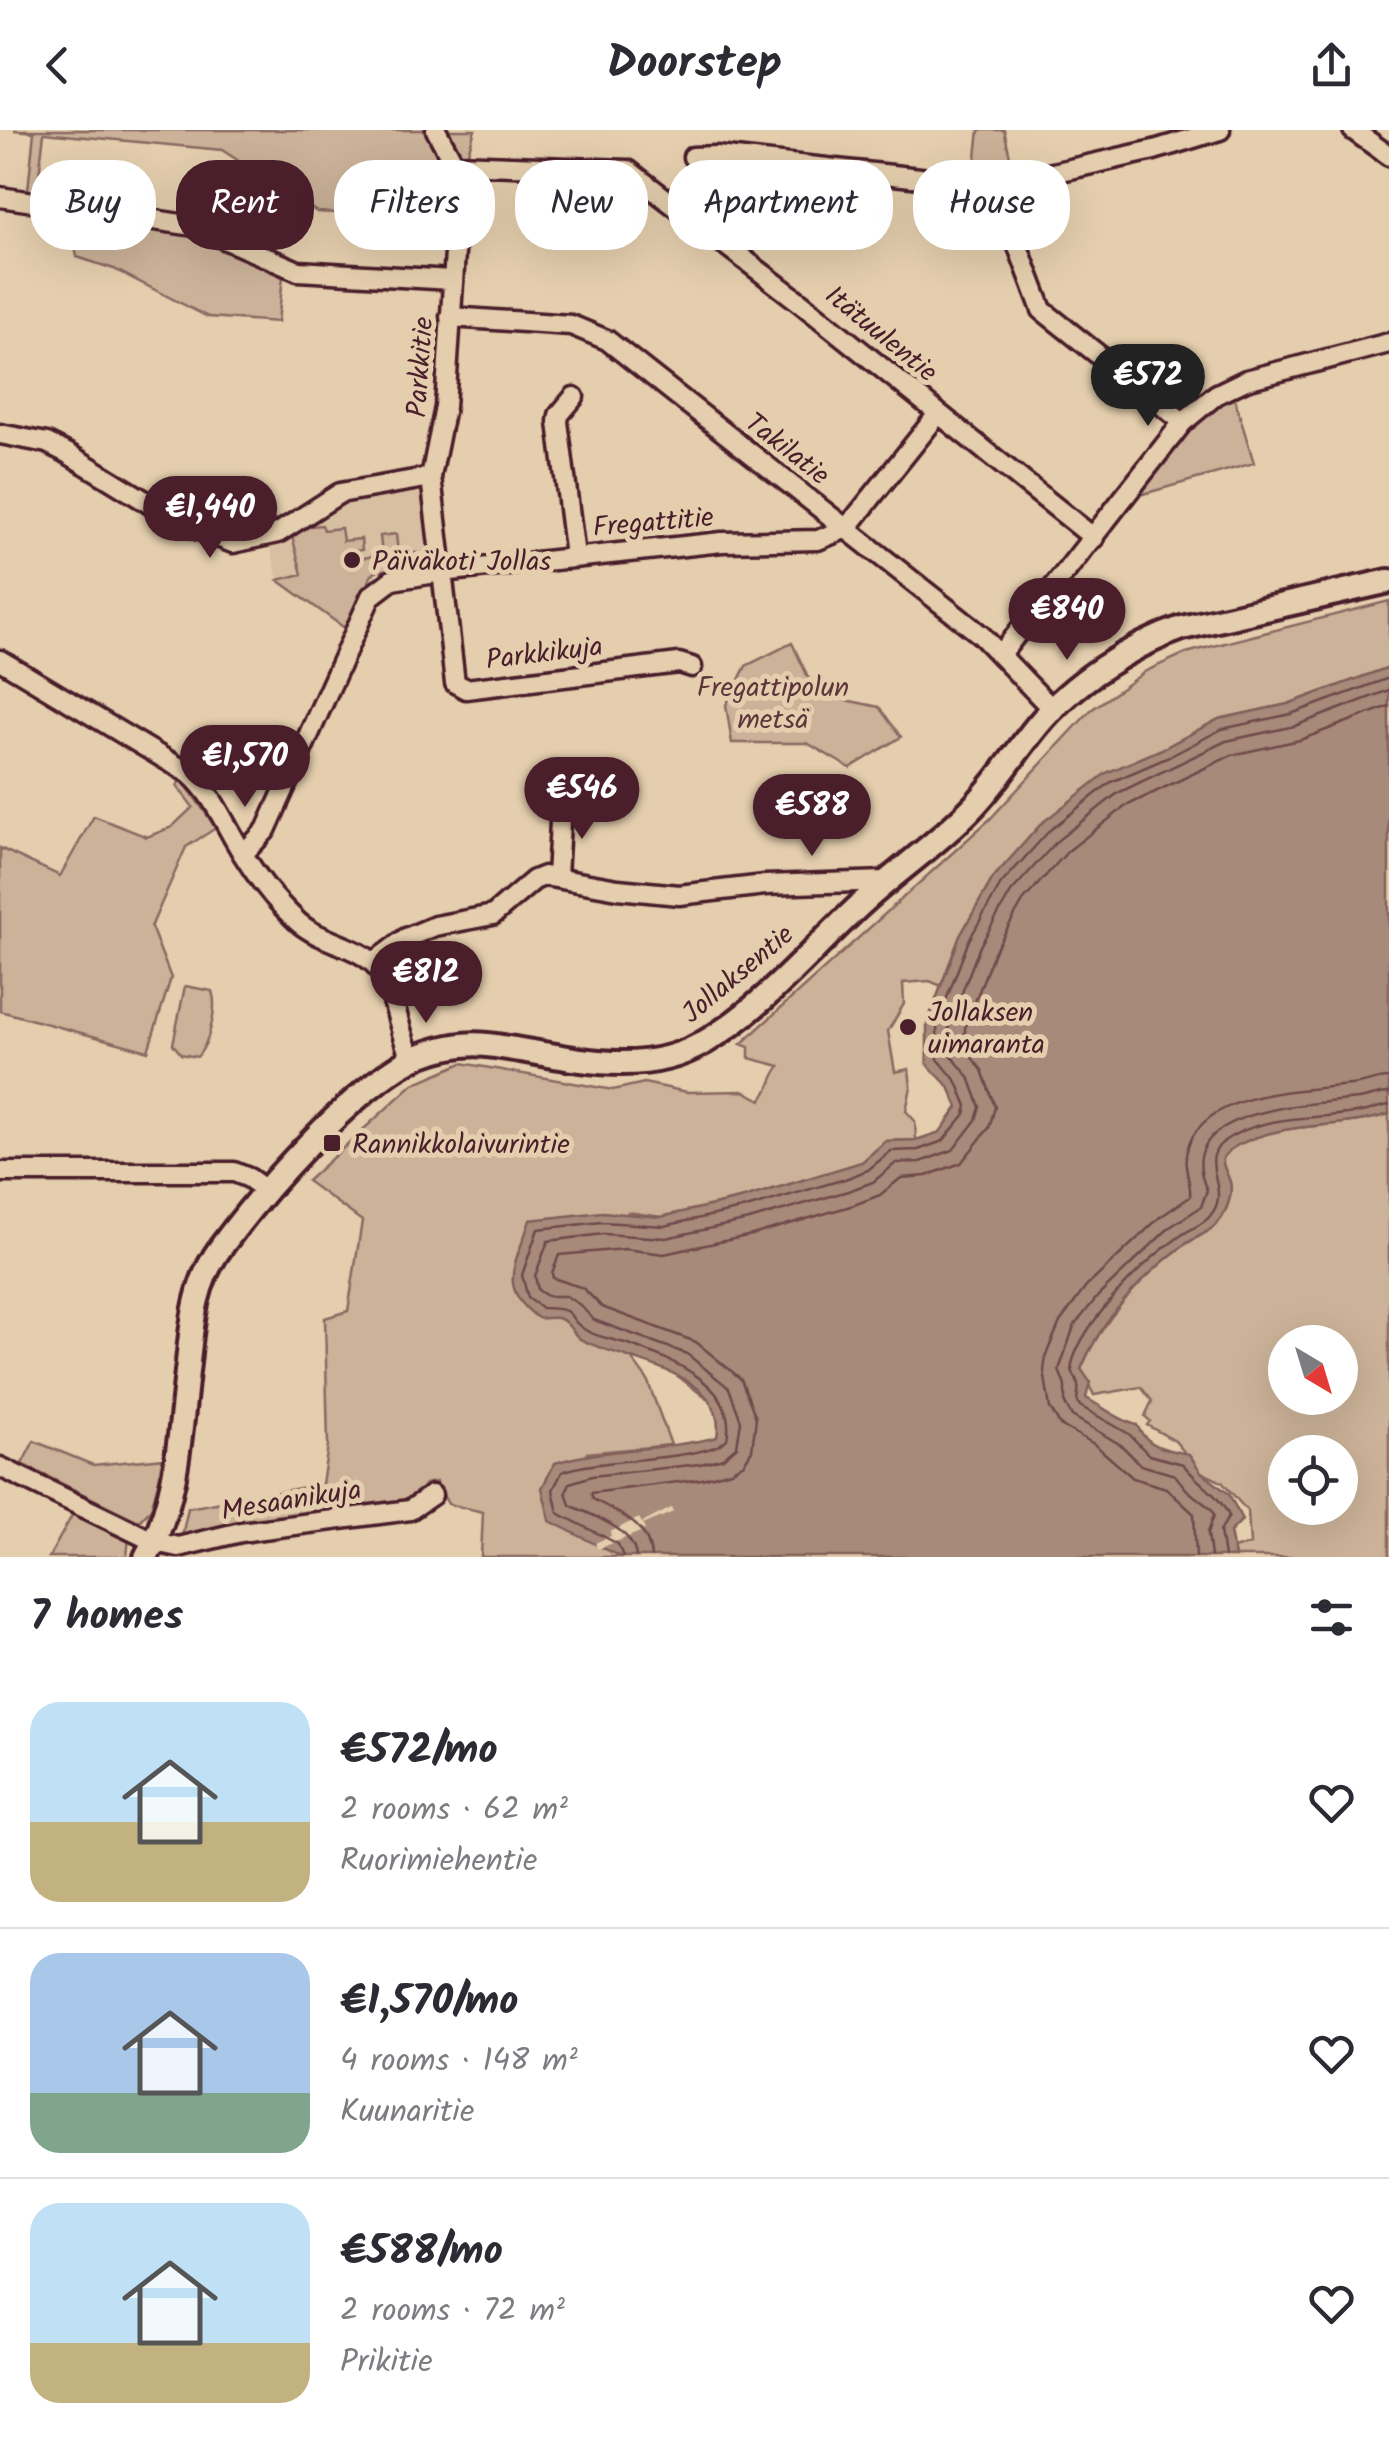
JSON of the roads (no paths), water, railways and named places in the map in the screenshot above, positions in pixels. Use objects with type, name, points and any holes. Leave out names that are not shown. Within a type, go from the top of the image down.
[{"type":"main road","name":"Jollaksentie","points":[[151,1549],[176,1472],[194,1303],[204,1274],[267,1191],[355,1100],[412,1060],[438,1050],[484,1044],[576,1060],[630,1063],[681,1054],[718,1034],[744,1013],[887,880],[970,811],[1052,709],[1102,670],[1158,636],[1389,581]]},
{"type":"street","points":[[436,130],[452,160]]},
{"type":"street","points":[[1070,169],[1220,130]]},
{"type":"street","points":[[1353,130],[1389,156]]},
{"type":"street","points":[[693,157],[716,156],[913,177]]},
{"type":"street","name":"Itätuulentie","points":[[495,165],[628,170],[1094,538]]},
{"type":"street","points":[[0,197],[194,226],[298,271],[452,280]]},
{"type":"street","name":"Parkkitie","points":[[442,572],[431,477],[442,431],[454,250]]},
{"type":"street","points":[[1019,250],[1042,310],[1183,422]]},
{"type":"street","name":"Takilatie","points":[[450,317],[571,325],[596,332],[1001,654],[1052,709]]},
{"type":"street","points":[[1001,654],[1183,422],[1217,394],[1246,380],[1389,343]]},
{"type":"street","points":[[574,397],[558,422],[574,556]]},
{"type":"street","points":[[847,528],[938,414]]},
{"type":"street","points":[[0,434],[47,443],[181,523],[233,543],[278,533],[340,493],[431,477]]},
{"type":"street","name":"Fregattitie","points":[[243,854],[266,830],[371,596],[392,580],[574,556],[722,542],[818,540],[847,528]]},
{"type":"street","name":"Parkkikuja","points":[[442,572],[454,677],[460,688],[679,663],[692,667]]},
{"type":"street","points":[[0,660],[190,774],[204,787],[243,854],[298,922],[374,962],[412,1060]]},
{"type":"street","points":[[557,877],[561,804]]},
{"type":"street","points":[[374,962],[406,938],[435,926],[493,915],[544,876],[678,895],[765,885],[887,880]]},
{"type":"street","points":[[0,1172],[234,1172],[267,1191]]},
{"type":"street","points":[[0,1467],[151,1549]]},
{"type":"street","name":"Mesaanikuja","points":[[151,1549],[178,1548],[241,1532],[410,1510],[432,1495]]},
{"type":"water","points":[[1389,667],[1389,1114],[1275,1132],[1230,1150],[1223,1162],[1231,1191],[1221,1219],[1138,1285],[1099,1333],[1081,1369],[1090,1382],[1086,1398],[1137,1425],[1152,1443],[1189,1454],[1201,1472],[1229,1494],[1242,1520],[1230,1532],[1235,1557],[621,1557],[550,1521],[542,1488],[555,1463],[717,1437],[716,1415],[707,1397],[690,1383],[582,1340],[563,1321],[538,1318],[525,1306],[513,1284],[513,1273],[530,1220],[602,1212],[661,1217],[744,1198],[862,1162],[886,1141],[916,1140],[940,1132],[958,1107],[949,1087],[927,1064],[927,1023],[960,936],[993,878],[1042,823],[1106,773],[1219,719],[1288,704]]},
{"type":"place","name":"Päiväkoti Jollas","points":[[352,560]]},
{"type":"place","name":"Jollaksen uimaranta","points":[[908,1027]]},
{"type":"place","name":"Rannikkolaivurintie","points":[[332,1143]]},
{"type":"park label","name":"Fregattipolun metsä","points":[[773,702]]}]
